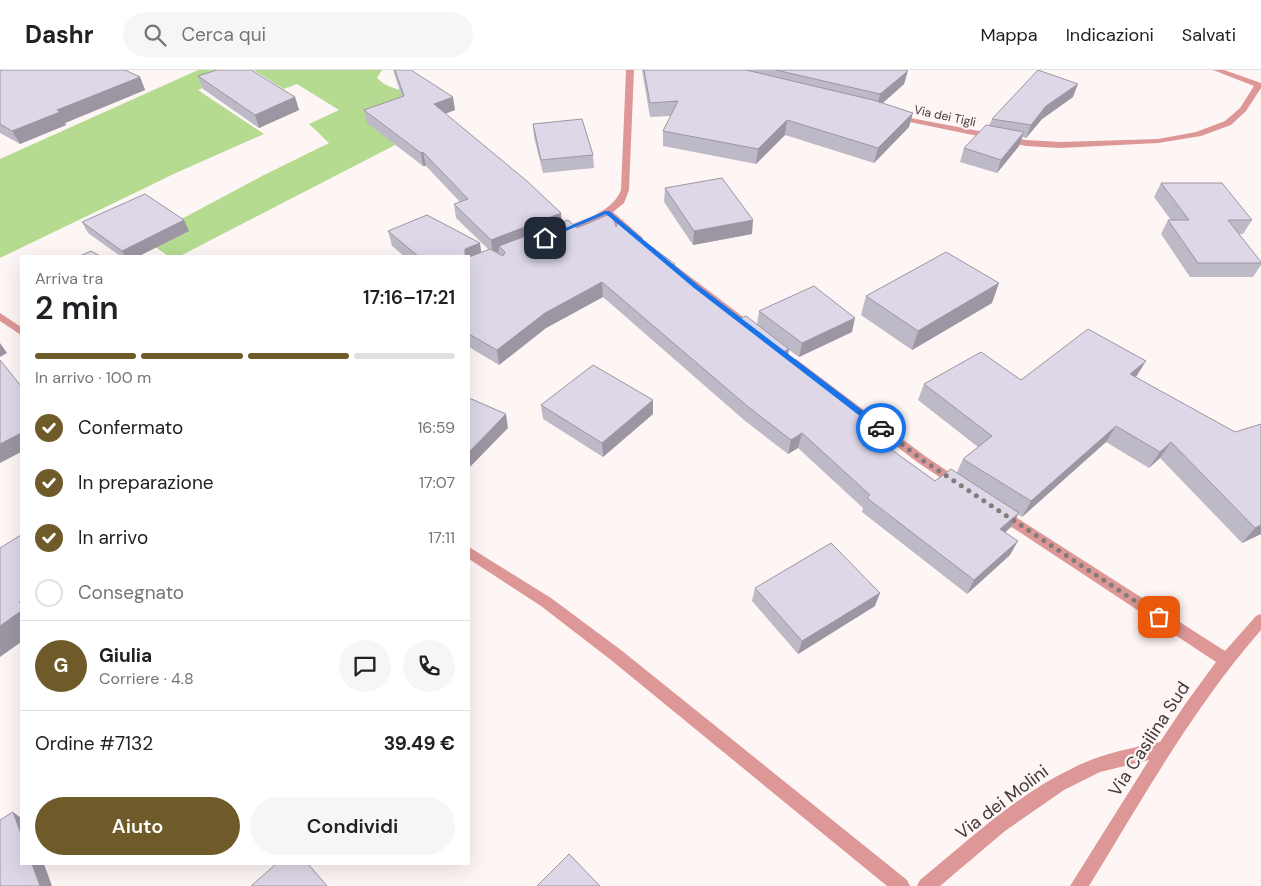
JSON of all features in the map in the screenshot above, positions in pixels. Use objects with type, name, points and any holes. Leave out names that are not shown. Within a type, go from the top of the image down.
[{"type":"street","points":[[554,235],[607,212],[621,201],[625,190],[630,70]]},
{"type":"street","points":[[1217,70],[1260,85]]},
{"type":"street","name":"Via dei Tigli","points":[[888,116],[1026,143],[1060,145],[1158,141],[1198,134],[1228,123],[1243,109],[1260,85]]},
{"type":"street","points":[[607,212],[758,334]]},
{"type":"street","points":[[0,316],[20,331]]},
{"type":"street","points":[[789,357],[921,459],[969,491]]},
{"type":"street","points":[[994,508],[1226,660]]},
{"type":"street","points":[[470,553],[546,602],[616,655],[901,886]]},
{"type":"street","name":"Via Casilina Sud","points":[[1079,886],[1191,708],[1226,660],[1261,620]]},
{"type":"street","name":"Via dei Molini","points":[[926,886],[1028,804],[1063,781],[1080,772],[1117,759],[1166,749]]},
{"type":"green space","points":[[198,70],[247,70],[198,90],[264,134],[178,172],[0,258],[0,159]]},
{"type":"green space","points":[[253,70],[382,70],[377,78],[383,83],[403,91],[433,96],[403,141],[182,255],[167,255],[144,239],[264,175],[329,143],[309,124],[339,110],[297,84],[284,89]]},
{"type":"building","points":[[0,70],[125,70],[140,77],[57,110],[60,112],[12,131],[0,124]]},
{"type":"building","points":[[217,70],[251,70],[295,97],[255,115],[198,76]]},
{"type":"building","points":[[395,70],[411,70],[453,97],[434,104],[528,182],[561,213],[491,240],[454,204],[468,199],[423,152],[421,153],[364,110],[404,96]]},
{"type":"building","points":[[644,70],[746,70],[873,100],[913,113],[878,148],[787,120],[758,149],[663,131],[678,101],[650,103]]},
{"type":"building","points":[[776,70],[906,70],[908,71],[880,94]]},
{"type":"building","points":[[1038,70],[1078,84],[1046,106],[1031,125],[992,119]]},
{"type":"building","points":[[582,119],[593,155],[541,160],[533,124]]},
{"type":"building","points":[[986,125],[1024,132],[1001,160],[964,148]]},
{"type":"building","points":[[722,178],[753,220],[694,231],[665,188]]},
{"type":"building","points":[[1161,183],[1222,183],[1252,220],[1228,220],[1261,263],[1198,263],[1168,220],[1189,220]]},
{"type":"building","points":[[145,194],[184,220],[122,251],[82,222]]},
{"type":"building","points":[[612,213],[616,227],[618,222],[675,264],[670,266],[739,319],[746,316],[789,349],[783,352],[886,434],[878,440],[935,481],[951,469],[1019,513],[1000,529],[1018,541],[974,580],[867,498],[870,495],[802,433],[791,440],[746,405],[602,282],[545,313],[497,350],[470,335],[470,257],[490,249],[503,256],[505,252],[499,246],[568,220],[577,228]]},
{"type":"building","points":[[427,215],[480,243],[465,249],[465,255],[417,255],[388,231]]},
{"type":"building","points":[[91,251],[98,255],[82,255]]},
{"type":"building","points":[[946,252],[999,283],[918,331],[866,296]]},
{"type":"building","points":[[814,286],[855,318],[802,343],[759,311]]},
{"type":"building","points":[[1088,329],[1146,361],[1130,374],[1235,432],[1261,424],[1261,525],[1255,528],[1171,442],[1160,452],[1116,426],[1031,501],[963,459],[992,436],[924,384],[981,352],[1021,380]]},
{"type":"building","points":[[0,360],[20,385],[20,434],[0,444]]},
{"type":"building","points":[[593,365],[653,400],[602,443],[541,405]]},
{"type":"building","points":[[470,398],[506,414],[470,451]]},
{"type":"building","points":[[20,536],[20,612],[0,626],[0,548]]},
{"type":"building","points":[[831,543],[880,593],[802,641],[755,588]]},
{"type":"building","points":[[13,812],[20,831],[20,865],[32,865],[40,886],[0,886],[0,820]]},
{"type":"building","points":[[569,854],[600,886],[537,886]]},
{"type":"building","points":[[275,865],[309,865],[327,886],[251,886]]},
{"type":"way so far","points":[[881,428],[921,459],[1159,617]]},
{"type":"route","points":[[545,238],[590,221],[607,212],[697,287],[881,428]]}]
